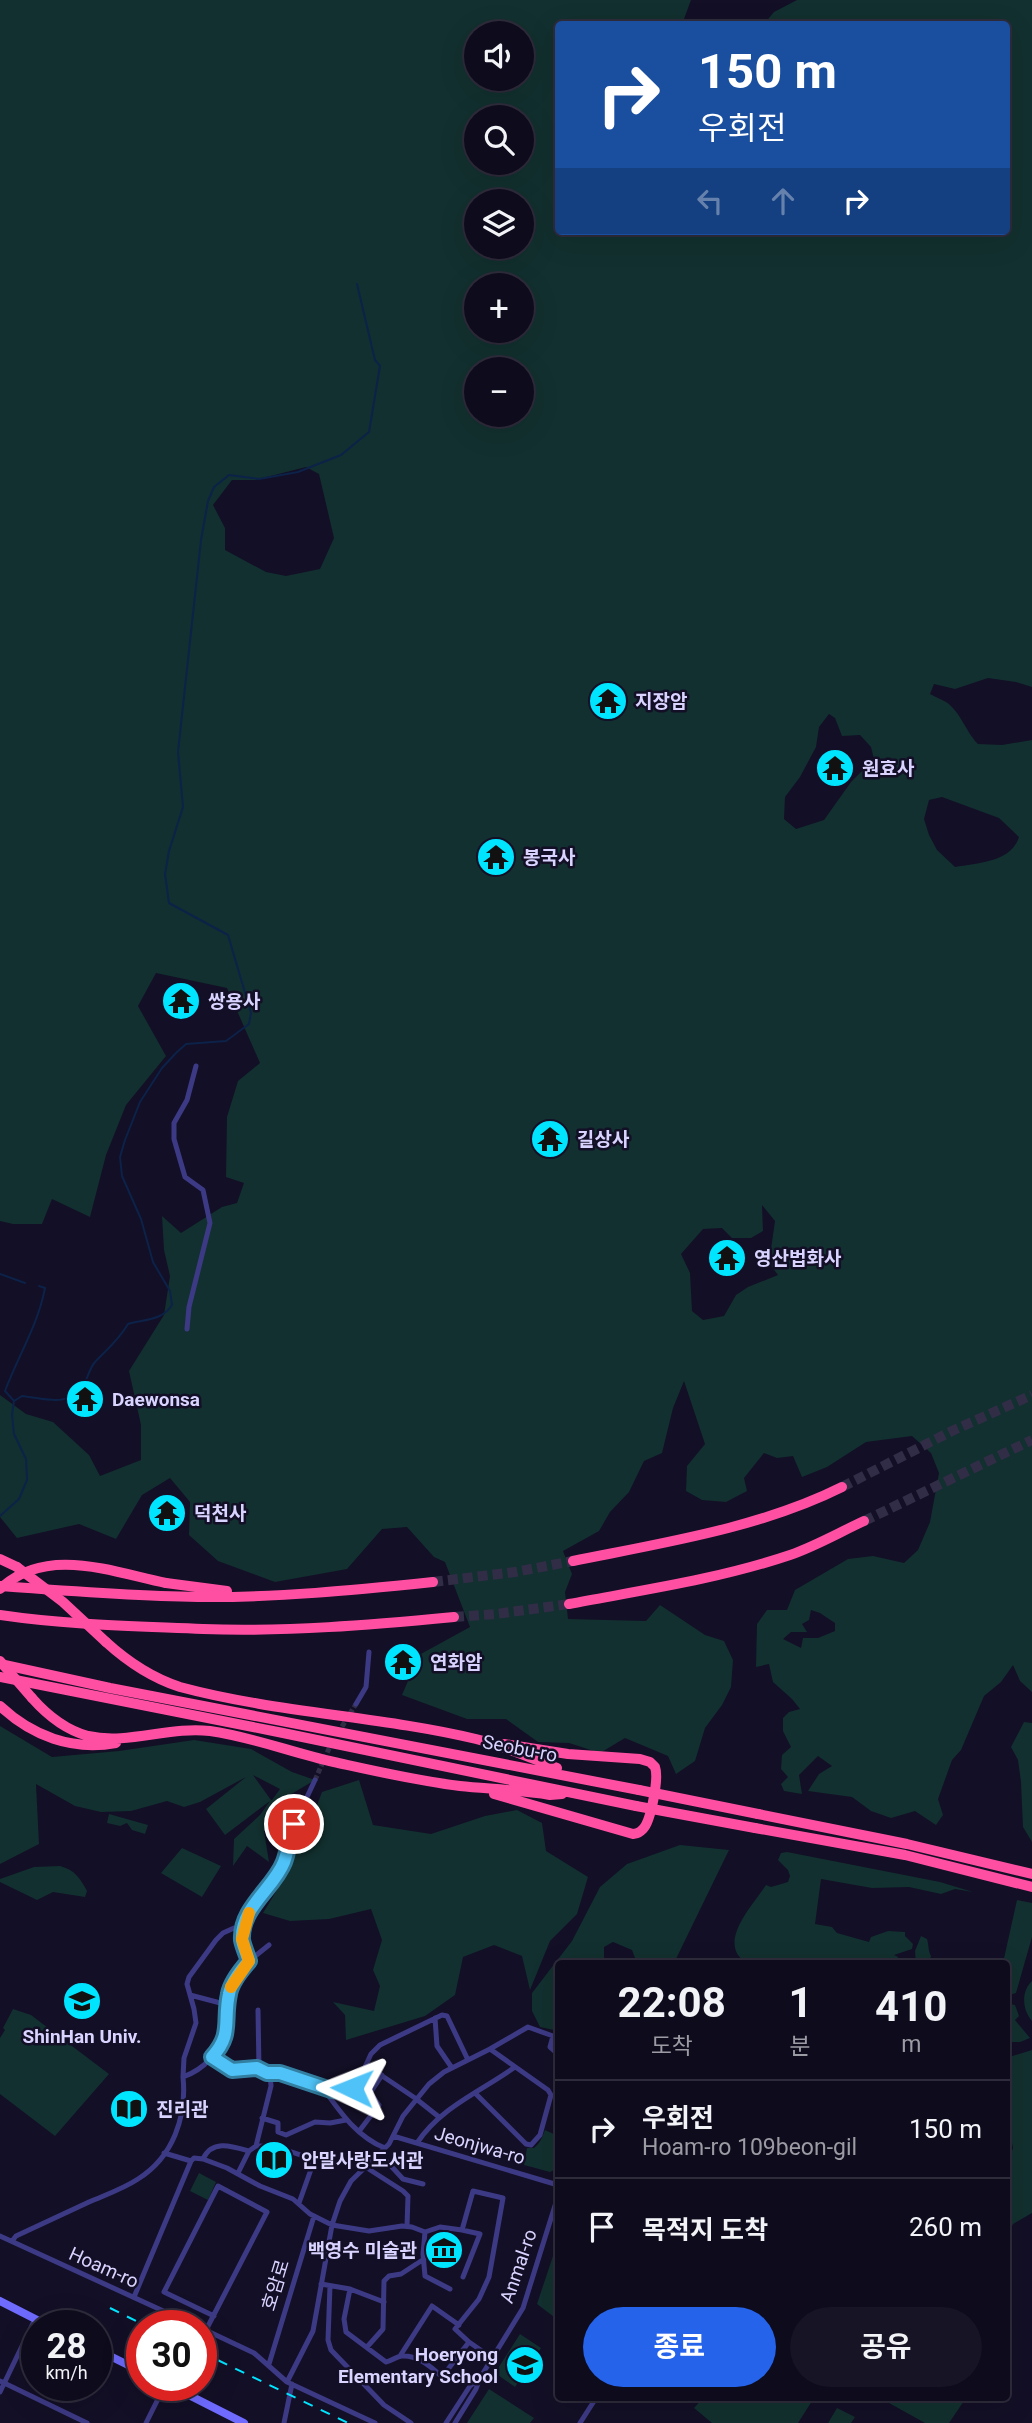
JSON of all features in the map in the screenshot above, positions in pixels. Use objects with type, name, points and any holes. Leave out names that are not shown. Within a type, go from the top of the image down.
[{"type":"highway","points":[[573,1561],[690,1536],[789,1510],[842,1487]]},
{"type":"highway","points":[[569,1604],[710,1576],[793,1554],[864,1521]]},
{"type":"highway","points":[[0,1559],[18,1567],[63,1602],[134,1664],[180,1687],[296,1711],[370,1720],[568,1754],[631,1758],[650,1762],[655,1767],[657,1776],[647,1825],[641,1832],[628,1833],[536,1804],[331,1761],[275,1744],[213,1731],[181,1730],[112,1737],[85,1735],[60,1723],[32,1698],[0,1662]]},
{"type":"highway","points":[[0,1588],[27,1571],[61,1564],[86,1566],[166,1583],[254,1595]]},
{"type":"highway","points":[[0,1588],[194,1597],[316,1593],[433,1582]]},
{"type":"highway","points":[[0,1615],[31,1620],[153,1628],[294,1630],[454,1617]]},
{"type":"highway","name":"Seobu-ro","points":[[0,1662],[110,1688],[593,1780],[907,1844],[1032,1874]]},
{"type":"highway","name":"Seobu-ro","points":[[0,1677],[636,1806],[905,1856],[1032,1887]]},
{"type":"highway","points":[[0,1706],[15,1719],[44,1735],[76,1744],[112,1744],[162,1732]]},
{"type":"highway","points":[[478,1740],[593,1780]]},
{"type":"highway","points":[[457,1786],[550,1795],[581,1793]]},
{"type":"main road","points":[[0,2301],[21,2312]]},
{"type":"main road","points":[[199,2401],[244,2423]]},
{"type":"street","points":[[187,1329],[189,1307],[211,1223],[203,1190],[185,1177],[174,1139],[174,1123],[187,1100],[195,1066]]},
{"type":"street","points":[[356,1704],[366,1687],[369,1653]]},
{"type":"street","points":[[249,1961],[242,1939],[249,1912],[274,1881],[285,1861],[289,1835],[315,1780]]},
{"type":"street","points":[[12,2241],[16,2236],[135,2181],[164,2153],[177,2131],[181,2117],[185,2095],[184,2058],[196,2023],[187,1984],[189,1977],[216,1940],[229,1929],[244,1932]]},
{"type":"street","points":[[183,2077],[194,2073],[223,2045],[232,1985],[249,1961],[269,1945]]},
{"type":"street","points":[[190,1995],[228,2005]]},
{"type":"street","points":[[258,2010],[258,2068]]},
{"type":"street","points":[[212,2057],[232,2070],[258,2068],[338,2091],[352,2088],[371,2054],[380,2045],[435,2018],[447,2015],[468,2060]]},
{"type":"street","points":[[435,2018],[437,2046],[452,2068]]},
{"type":"street","points":[[284,2423],[289,2383],[313,2331],[332,2225],[351,2180],[382,2150],[415,2098],[435,2078],[528,2027],[553,2036],[550,2047],[555,2051]]},
{"type":"street","points":[[475,2093],[526,2144],[531,2145],[540,2135],[551,2095],[548,2090],[490,2049]]},
{"type":"street","points":[[366,2065],[439,2117]]},
{"type":"street","points":[[416,2143],[427,2127],[439,2117],[515,2067]]},
{"type":"street","points":[[256,2146],[271,2086],[270,2073]]},
{"type":"street","points":[[360,2130],[379,2105],[370,2093],[382,2075]]},
{"type":"street","points":[[323,2088],[346,2120],[382,2150],[403,2179],[423,2184]]},
{"type":"street","points":[[262,2118],[278,2123],[278,2132],[286,2135],[315,2122],[346,2120]]},
{"type":"street","name":"Jeonjwa-ro","points":[[393,2136],[555,2184]]},
{"type":"street","points":[[203,2159],[212,2146],[249,2151]]},
{"type":"street","points":[[238,2173],[249,2151],[256,2146],[300,2155],[314,2161],[299,2203]]},
{"type":"street","points":[[164,2153],[191,2161]]},
{"type":"street","points":[[134,2297],[194,2158],[238,2173],[299,2203],[314,2216],[332,2225],[369,2231],[407,2226],[425,2232],[440,2227],[480,2234],[463,2277]]},
{"type":"street","points":[[364,2166],[408,2196],[407,2226]]},
{"type":"street","points":[[218,2186],[267,2212],[214,2316],[163,2292],[218,2186]]},
{"type":"street","points":[[462,2230],[473,2191],[503,2198],[489,2277],[479,2299],[455,2329],[492,2358]]},
{"type":"street","name":"Anmal-ro","points":[[455,2423],[523,2308],[555,2206]]},
{"type":"street","name":"호암로","points":[[269,2364],[314,2216]]},
{"type":"street","points":[[425,2232],[425,2276],[450,2289]]},
{"type":"street","name":"Hoam-ro","points":[[0,2236],[162,2310]]},
{"type":"street","points":[[367,2347],[383,2329],[384,2281],[424,2259]]},
{"type":"street","points":[[321,2284],[350,2289],[384,2302]]},
{"type":"street","points":[[330,2286],[328,2340],[331,2350],[384,2404],[411,2423]]},
{"type":"street","points":[[350,2289],[344,2319],[346,2332],[386,2362],[400,2356],[415,2358],[430,2365],[442,2377],[469,2342]]},
{"type":"street","points":[[400,2356],[432,2306],[459,2325]]},
{"type":"street","points":[[217,2335],[254,2353],[289,2383],[375,2423]]},
{"type":"street","points":[[0,2392],[2,2382],[21,2347]]},
{"type":"street","name":"Anmal-ro","points":[[446,2423],[470,2386],[480,2378]]},
{"type":"street","points":[[2,2382],[87,2423]]},
{"type":"street","points":[[146,2423],[158,2401]]},
{"type":"street","points":[[580,2423],[594,2401]]},
{"type":"green space","points":[[0,0],[691,0],[685,21],[555,21],[555,235],[1010,235],[1010,21],[766,21],[774,12],[797,0],[1032,0],[1032,687],[988,678],[955,689],[934,684],[930,694],[951,706],[978,744],[1002,745],[1032,740],[1032,1692],[1020,1681],[1013,1665],[1001,1682],[984,1696],[961,1750],[952,1760],[938,1799],[943,1815],[936,1825],[915,1811],[891,1818],[871,1811],[852,1797],[808,1791],[819,1774],[832,1766],[818,1756],[799,1775],[802,1794],[784,1791],[781,1784],[788,1777],[781,1769],[782,1755],[791,1747],[783,1731],[783,1718],[789,1712],[800,1709],[773,1682],[769,1664],[756,1667],[757,1624],[767,1610],[787,1610],[795,1590],[848,1559],[873,1556],[904,1563],[918,1550],[930,1522],[939,1473],[931,1453],[912,1436],[866,1442],[827,1467],[802,1477],[793,1456],[777,1458],[764,1453],[744,1478],[747,1491],[726,1502],[702,1500],[686,1491],[687,1466],[705,1444],[684,1381],[673,1408],[662,1453],[644,1461],[629,1492],[610,1512],[599,1531],[563,1551],[572,1574],[565,1592],[568,1619],[646,1621],[660,1605],[705,1635],[724,1641],[733,1660],[731,1687],[705,1728],[695,1761],[676,1774],[668,1756],[625,1738],[600,1753],[569,1743],[538,1742],[506,1719],[467,1719],[402,1695],[419,1655],[470,1627],[445,1562],[434,1557],[407,1527],[382,1529],[347,1569],[275,1582],[218,1561],[189,1535],[190,1502],[170,1478],[142,1495],[116,1539],[79,1524],[17,1538],[0,1517],[0,1395],[26,1414],[53,1422],[89,1455],[100,1476],[141,1460],[141,1425],[129,1371],[164,1315],[170,1276],[164,1250],[162,1216],[181,1233],[222,1207],[237,1203],[244,1183],[226,1177],[227,1117],[238,1081],[260,1063],[227,988],[156,973],[138,1006],[166,1056],[126,1105],[106,1155],[90,1217],[52,1199],[42,1224],[0,1221]],"holes":[[[306,467],[319,474],[334,538],[320,569],[286,576],[266,572],[225,550],[225,528],[213,505],[232,480],[255,480]],[[829,714],[835,718],[842,736],[860,735],[871,747],[874,759],[851,782],[824,820],[796,829],[784,819],[785,797],[800,777],[816,747],[819,727]],[[942,797],[999,818],[1019,837],[1015,845],[1009,852],[993,860],[955,867],[937,850],[924,819],[929,800]],[[762,1205],[775,1221],[769,1263],[778,1275],[736,1295],[724,1316],[703,1320],[692,1311],[690,1273],[681,1254],[703,1229],[722,1228],[732,1238],[751,1238],[763,1231]],[[811,1610],[820,1613],[835,1623],[835,1631],[818,1638],[803,1638],[801,1648],[783,1639],[791,1632],[807,1632],[802,1624],[809,1620]]]},
{"type":"green space","points":[[1024,1722],[1032,1723],[1032,1842],[1023,1827],[1018,1760],[1011,1747]]},
{"type":"green space","points":[[0,1726],[52,1757],[194,1740],[251,1749],[292,1772],[315,1780],[283,1799],[264,1831],[269,1862],[247,1846],[233,1866],[234,1839],[260,1815],[270,1801],[225,1835],[206,1809],[246,1777],[200,1802],[184,1807],[167,1801],[131,1811],[101,1812],[75,1806],[36,1784],[39,1844],[0,1864]],"holes":[[[253,1775],[280,1789],[271,1800]]]},
{"type":"green space","points":[[359,1780],[373,1825],[431,1834],[485,1816],[517,1810],[542,1823],[546,1851],[588,1877],[577,1914],[550,1941],[530,1990],[522,1956],[494,1945],[463,1957],[455,1995],[425,2016],[346,2040],[345,2015],[333,2002],[374,2011],[380,1986],[373,1970],[382,1940],[371,1909],[329,1919],[290,1921],[263,1913],[296,1854],[322,1792]]},
{"type":"green space","points":[[109,1814],[148,1825],[145,1834],[132,1830],[127,1823],[120,1826],[107,1823]]},
{"type":"green space","points":[[680,1845],[729,1850],[675,1960],[636,1960],[632,1950],[613,1942],[604,1947],[604,1960],[557,1960],[572,1941],[600,1887],[627,1864]]},
{"type":"green space","points":[[182,1848],[221,1866],[202,1897],[161,1873]]},
{"type":"green space","points":[[781,1853],[940,1882],[973,1892],[955,1889],[941,1894],[909,1887],[872,1888],[821,1879],[815,1924],[832,1927],[837,1933],[869,1942],[871,1937],[888,1931],[905,1932],[905,1936],[913,1944],[912,1949],[894,1955],[898,1957],[898,1960],[744,1960],[738,1955],[735,1946],[736,1935],[746,1913],[766,1885],[771,1887],[788,1882],[788,1870],[778,1860]]},
{"type":"green space","points":[[60,1866],[79,1878],[87,1891],[85,1897],[53,1892],[37,1900],[0,1882],[0,1879],[34,1867]]},
{"type":"green space","points":[[1017,1900],[1032,1903],[1032,1937],[1016,1993],[1010,1995],[1010,1960],[1004,1960]]},
{"type":"green space","points":[[921,1936],[927,1939],[930,1960],[916,1960],[915,1951]]},
{"type":"green space","points":[[555,1963],[554,2030],[540,2027],[532,2011],[532,1993]]},
{"type":"green space","points":[[1032,1981],[1032,2021],[1026,2012],[1024,2001],[1028,1985]]},
{"type":"green space","points":[[1010,2004],[1015,2005],[1019,2016],[1015,2020],[1030,2038],[1010,2042]]},
{"type":"green space","points":[[13,2009],[31,2015],[109,2074],[55,2136],[0,2094],[0,2038]]},
{"type":"green space","points":[[1032,2050],[1032,2213],[1013,2224],[1010,2230],[1010,2157],[1013,2148],[1010,2141],[1010,2057]]},
{"type":"green space","points":[[545,2130],[555,2135],[555,2170],[550,2172],[524,2165],[527,2148],[534,2148]]},
{"type":"green space","points":[[199,2173],[216,2182],[208,2200],[190,2191]]},
{"type":"green space","points":[[555,2250],[555,2318],[537,2304]]},
{"type":"green space","points":[[520,2334],[541,2348],[515,2387],[495,2373]]},
{"type":"green space","points":[[489,2389],[534,2418],[530,2423],[467,2423]]},
{"type":"green space","points":[[700,2401],[812,2401],[798,2423],[712,2423],[694,2408]]},
{"type":"green space","points":[[885,2401],[964,2401],[949,2423],[925,2423]]},
{"type":"green space","points":[[837,2408],[855,2417],[851,2423],[828,2423]]},
{"type":"waterway","points":[[0,1516],[19,1499],[27,1480],[26,1459],[14,1434],[14,1401],[22,1396],[55,1400],[71,1397],[83,1386],[93,1365],[128,1324],[158,1317],[172,1305],[170,1291],[153,1262],[141,1219],[122,1176],[120,1157],[140,1102],[162,1068],[186,1044],[226,1041],[249,1024],[251,1013],[228,935],[169,903],[165,874],[169,851],[183,807],[178,752],[201,540],[208,501],[214,487],[229,475],[259,479],[298,472],[341,455],[369,432],[380,366],[375,360],[357,284]]},
{"type":"waterway","points":[[0,1274],[25,1283]]},
{"type":"waterway","points":[[14,1401],[5,1391],[38,1315],[45,1288],[39,1286]]},
{"type":"tunnel","points":[[842,1487],[952,1431],[1032,1395]]},
{"type":"tunnel","points":[[864,1521],[1032,1440]]},
{"type":"tunnel","points":[[433,1582],[515,1572],[573,1561]]},
{"type":"tunnel","points":[[454,1617],[569,1604]]},
{"type":"tunnel","points":[[338,1733],[356,1704]]},
{"type":"tunnel","points":[[315,1780],[331,1744]]},
{"type":"railway","points":[[110,2308],[126,2316]]},
{"type":"railway","points":[[217,2360],[348,2423]]},
{"type":"slow traffic","points":[[231,1987],[249,1961],[242,1939],[249,1913]]},
{"type":"place","name":"지장암","points":[[608,701]]},
{"type":"place","name":"원효사","points":[[835,768]]},
{"type":"place","name":"봉국사","points":[[496,857]]},
{"type":"place","name":"쌍용사","points":[[181,1001]]},
{"type":"place","name":"길상사","points":[[550,1139]]},
{"type":"place","name":"영산법화사","points":[[727,1258]]},
{"type":"place","name":"Daewonsa","points":[[85,1399]]},
{"type":"place","name":"덕천사","points":[[167,1513]]},
{"type":"place","name":"연화암","points":[[403,1662]]},
{"type":"place","name":"ShinHan Univ.","points":[[82,2001]]},
{"type":"place","name":"진리관","points":[[129,2109]]},
{"type":"place","name":"안말사랑도서관","points":[[274,2160]]},
{"type":"place","name":"백영수 미술관","points":[[444,2250]]},
{"type":"place","name":"Hoeryong Elementary School","points":[[525,2365]]},
{"type":"route","points":[[294,1824],[289,1835],[285,1861],[274,1881],[249,1912],[242,1939],[249,1961],[229,1992],[223,2045],[212,2057],[232,2070],[257,2068],[331,2090],[346,2091],[352,2088]]}]
